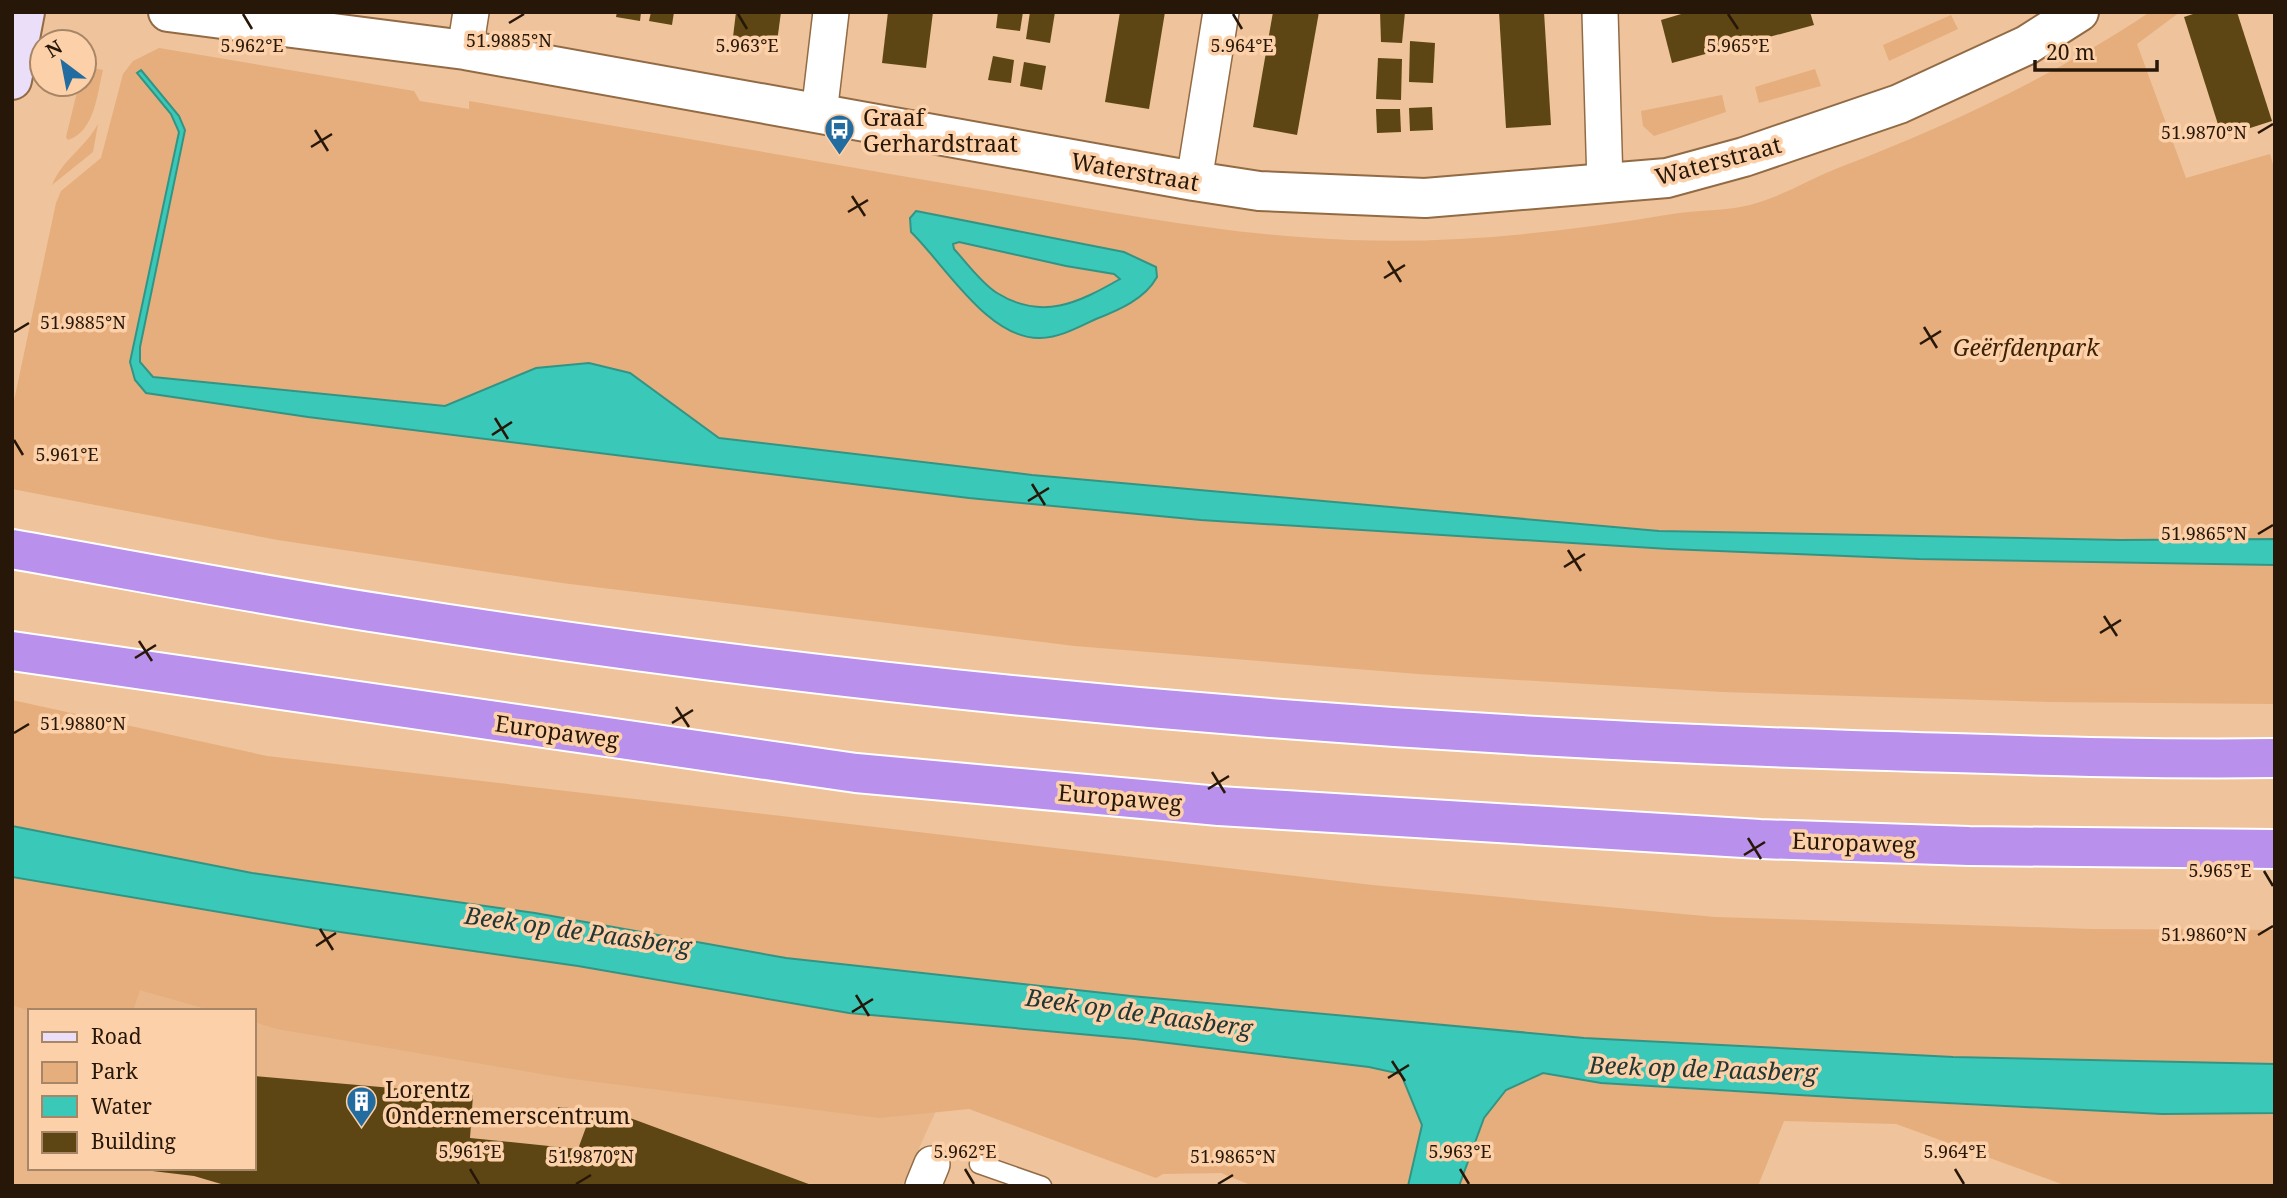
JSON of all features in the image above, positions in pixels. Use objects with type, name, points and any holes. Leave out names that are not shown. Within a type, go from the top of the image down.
[{"type":"highway","points":[[25,551],[384,614],[751,665],[1248,716],[1404,728],[1708,745],[2006,755],[2275,758]]},
{"type":"highway","name":"Europaweg","points":[[14,651],[856,773],[1219,806],[1760,839],[1983,846],[2275,849]]},
{"type":"main road","points":[[12,80],[26,12]]},
{"type":"street","name":"Waterstraat","points":[[168,12],[465,50],[1259,191],[1425,198],[1667,178],[1744,157],[1899,104],[2026,45],[2079,12]]},
{"type":"street","points":[[465,50],[471,12]]},
{"type":"street","points":[[819,114],[831,12]]},
{"type":"street","points":[[1194,181],[1221,12]]},
{"type":"street","points":[[1600,12],[1605,184]]},
{"type":"lane","points":[[979,1164],[1042,1186]]},
{"type":"shaded area","points":[[12,868],[939,1104],[902,1186],[12,1186]]},
{"type":"green space","name":"Geërfdenpark","points":[[2150,12],[2180,12],[2137,44],[2186,178],[2270,154],[2275,171],[2275,704],[2050,702],[1722,692],[1418,674],[1075,646],[562,583],[278,540],[12,489],[12,410],[56,203],[61,191],[101,158],[123,74],[133,61],[159,48],[414,91],[420,101],[469,109],[469,101],[1171,222],[1305,238],[1390,241],[1552,231],[1761,202],[1999,99],[2075,58]]},
{"type":"green space","points":[[1951,15],[1958,29],[1889,61],[1883,45]]},
{"type":"green space","points":[[98,69],[103,70],[98,94]]},
{"type":"green space","points":[[1815,69],[1821,86],[1759,103],[1755,87]]},
{"type":"green space","points":[[1722,95],[1726,112],[1654,136],[1643,126],[1641,111]]},
{"type":"green space","points":[[76,98],[97,98],[84,129],[68,140],[66,137]]},
{"type":"green space","points":[[98,124],[93,152],[52,185],[62,168]]},
{"type":"green space","points":[[12,700],[267,756],[1372,885],[1715,917],[2091,929],[2275,930],[2275,1064],[1953,1057],[1584,1038],[1131,996],[786,958],[535,913],[252,873],[12,826]]},
{"type":"green space","points":[[12,877],[319,929],[578,966],[849,1013],[1135,1039],[1369,1067],[1401,1074],[1422,1125],[1408,1186],[1253,1186],[1221,1173],[1163,1174],[1156,1178],[969,1109],[879,1118],[565,1078],[277,1029],[256,1023],[256,1009],[206,1009],[140,990],[134,1009],[28,1010],[12,1005]]},
{"type":"green space","points":[[1543,1073],[1649,1086],[1940,1104],[2107,1111],[2275,1113],[2275,1186],[2067,1186],[1896,1124],[1784,1121],[1758,1186],[1459,1186],[1484,1118],[1506,1090]]},
{"type":"water","points":[[141,70],[179,116],[185,130],[140,347],[140,362],[153,377],[445,406],[536,368],[589,363],[630,373],[719,438],[1032,475],[1659,531],[2120,540],[2275,539],[2275,565],[1919,559],[1669,549],[1201,520],[969,498],[308,417],[146,393],[135,380],[130,362],[179,132],[171,114],[137,73]]},
{"type":"water","points":[[916,211],[1124,252],[1156,267],[1157,277],[1146,292],[1131,303],[1076,329],[1047,338],[1021,335],[1003,327],[969,298],[911,232],[910,218]],"holes":[[[959,242],[1114,274],[1120,279],[1060,306],[1029,306],[991,289],[954,249],[953,244]]]},
{"type":"water","name":"Beek op de Paasberg","points":[[12,826],[252,873],[535,913],[786,958],[1131,996],[1584,1038],[1953,1057],[2275,1064],[2275,1113],[2162,1114],[1850,1098],[1601,1083],[1543,1073],[1506,1090],[1484,1118],[1459,1186],[1408,1186],[1422,1125],[1401,1074],[1369,1067],[1135,1039],[849,1013],[578,966],[319,929],[12,877]]},
{"type":"building","points":[[617,12],[641,12],[640,21],[616,17]]},
{"type":"building","points":[[651,12],[674,12],[672,25],[649,21]]},
{"type":"building","points":[[736,12],[781,12],[777,42],[733,37]]},
{"type":"building","points":[[888,12],[933,12],[926,68],[882,63]]},
{"type":"building","points":[[998,12],[1023,12],[1020,31],[996,28]]},
{"type":"building","points":[[1030,12],[1055,12],[1050,43],[1026,39]]},
{"type":"building","points":[[1120,12],[1165,12],[1149,109],[1105,102]]},
{"type":"building","points":[[1273,12],[1319,12],[1297,135],[1253,127]]},
{"type":"building","points":[[1380,12],[1405,12],[1402,43],[1381,42]]},
{"type":"building","points":[[1499,12],[1544,12],[1551,125],[1506,128]]},
{"type":"building","points":[[1688,12],[1810,12],[1814,25],[1672,63],[1661,20]]},
{"type":"building","points":[[2199,12],[2237,12],[2272,121],[2222,137],[2184,17]]},
{"type":"building","points":[[1410,41],[1435,43],[1433,83],[1409,82]]},
{"type":"building","points":[[993,56],[1014,60],[1011,83],[988,80]]},
{"type":"building","points":[[1378,58],[1402,59],[1401,100],[1376,99]]},
{"type":"building","points":[[1024,62],[1046,66],[1042,90],[1020,86]]},
{"type":"building","points":[[1432,107],[1433,130],[1410,131],[1409,108]]},
{"type":"building","points":[[1376,109],[1400,109],[1401,132],[1377,133]]},
{"type":"building","name":"Lorentz Ondernemerscentrum","points":[[256,1076],[473,1095],[470,1138],[578,1149],[592,1111],[622,1115],[814,1186],[228,1186],[194,1176],[144,1170],[256,1170]]},
{"type":"building","points":[[558,1107],[571,1108],[570,1120],[557,1119]]},
{"type":"place","name":"Graaf Gerhardstraat","points":[[840,157]]},
{"type":"place","name":"Lorentz Ondernemerscentrum","points":[[362,1129]]}]
